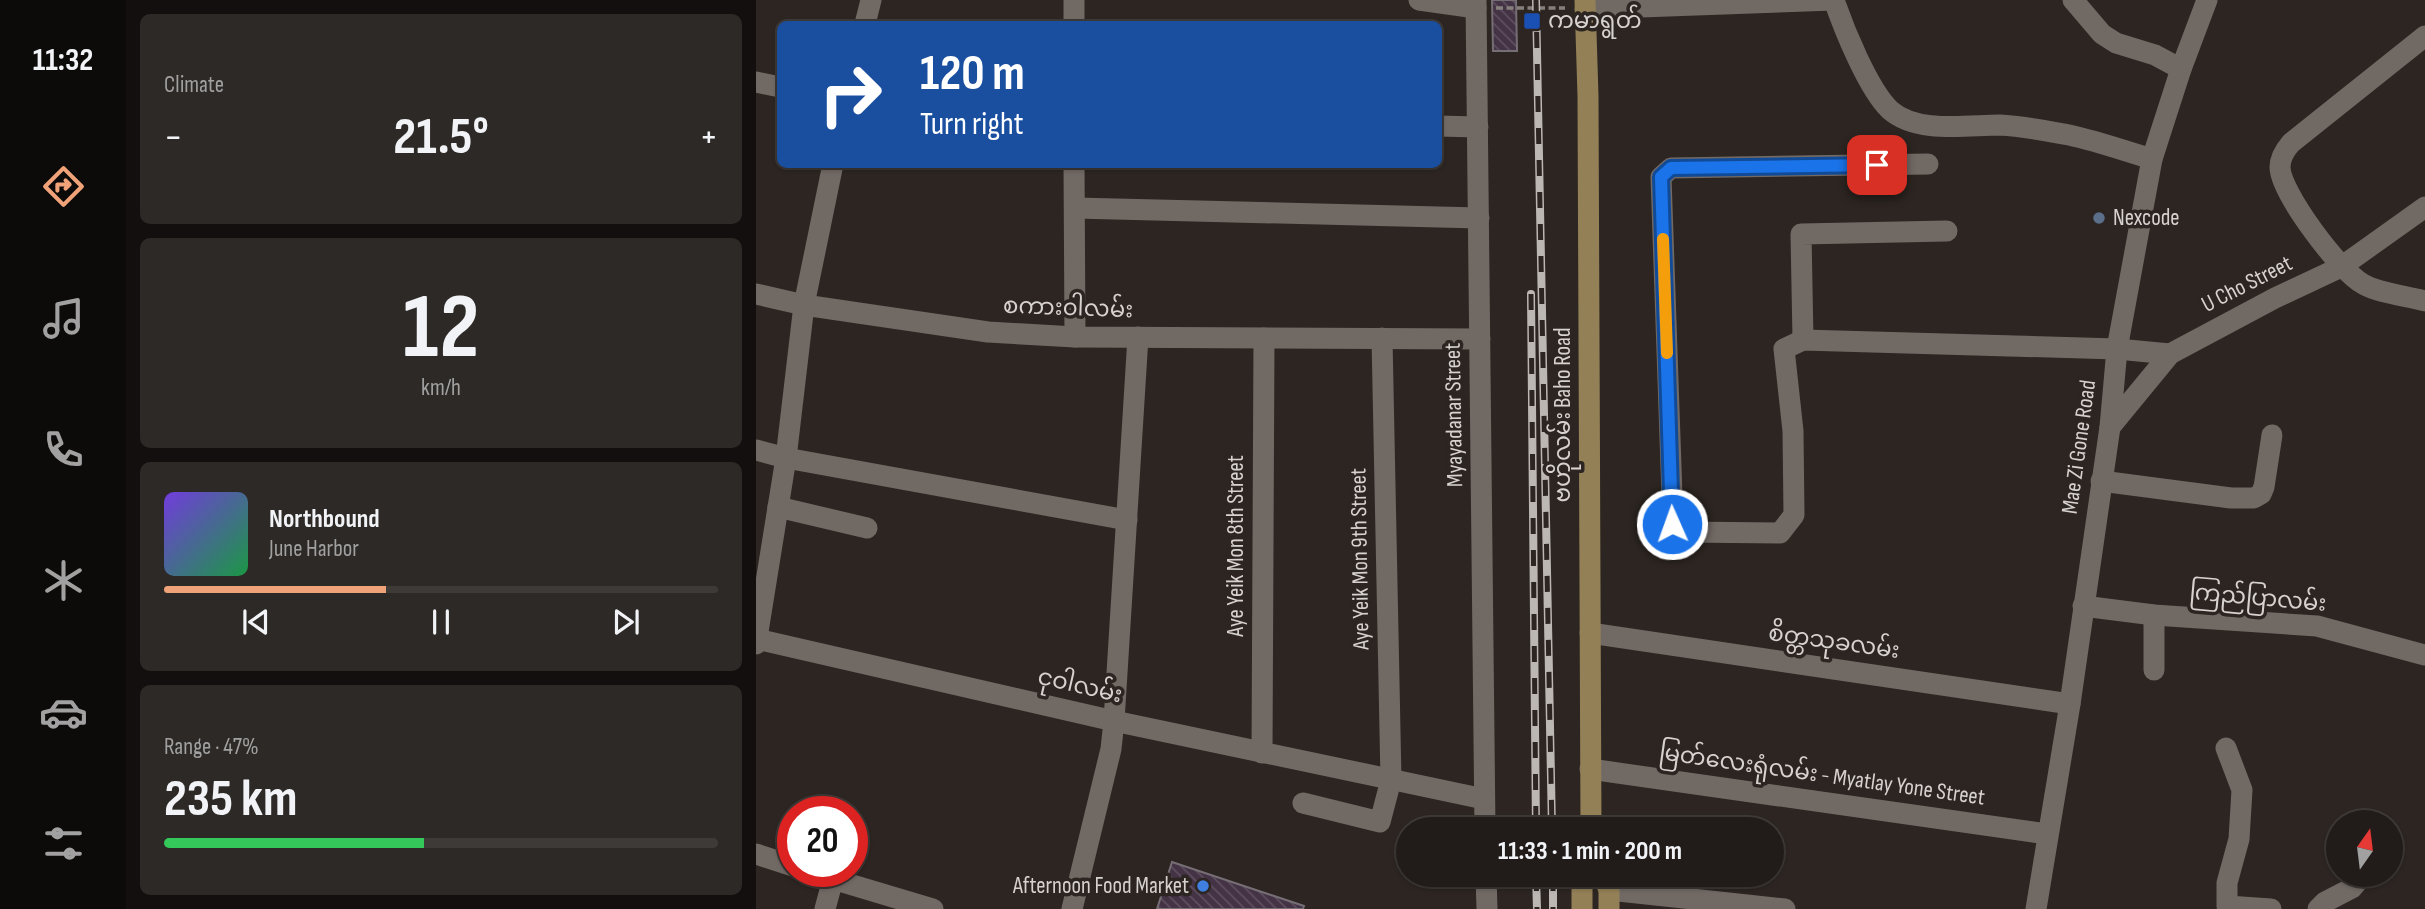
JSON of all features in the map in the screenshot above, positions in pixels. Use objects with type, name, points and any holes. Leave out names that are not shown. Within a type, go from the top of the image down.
[{"type":"main road","name":"ဗဟိုလမ်း Baho Road","points":[[1585,4],[1588,96],[1591,817]]},
{"type":"main road","points":[[1582,887],[1582,909]]},
{"type":"street","points":[[866,21],[871,0]]},
{"type":"street","points":[[1074,0],[1074,21]]},
{"type":"street","points":[[1419,0],[1476,4]]},
{"type":"street","points":[[1585,4],[1834,0],[1847,38],[1877,93],[1891,110],[1918,123],[1960,127],[2002,125],[2070,135],[2152,159]]},
{"type":"street","points":[[2073,0],[2102,34],[2116,43],[2155,55],[2181,69]]},
{"type":"street","name":"Mae Zi Gone Road","points":[[2036,909],[2070,704],[2110,427],[2117,349],[2152,159],[2207,0]]},
{"type":"street","name":"Myayadanar Street","points":[[1476,4],[1485,817]]},
{"type":"street","points":[[2425,36],[2291,143],[2281,160],[2281,174],[2289,191],[2341,267],[2363,285],[2425,301]]},
{"type":"street","points":[[756,82],[777,86]]},
{"type":"street","points":[[1442,126],[1478,127]]},
{"type":"street","points":[[1928,164],[1671,168],[1661,177],[1672,524],[1677,530],[1780,533],[1794,514],[1793,431],[1784,349],[1803,340],[2117,349],[2170,354]]},
{"type":"street","points":[[757,641],[763,555],[778,507],[804,305],[832,168]]},
{"type":"street","points":[[1074,168],[1075,337]]},
{"type":"street","name":"U Cho Street","points":[[2110,427],[2170,354],[2275,298],[2341,267],[2425,207]]},
{"type":"street","points":[[1075,208],[1479,218]]},
{"type":"street","points":[[1803,340],[1801,234],[1947,231]]},
{"type":"street","name":"စကား၀ါလမ်း","points":[[756,294],[804,305],[988,332],[1075,337],[1479,339]]},
{"type":"street","points":[[1072,909],[1111,749],[1138,337]]},
{"type":"street","name":"Aye Yeik Mon 8th Street","points":[[1262,753],[1264,338]]},
{"type":"street","name":"Aye Yeik Mon 9th Street","points":[[1303,803],[1380,822],[1391,779],[1382,338]]},
{"type":"street","points":[[2101,481],[2231,498],[2254,498],[2261,494],[2264,486],[2272,435]]},
{"type":"street","points":[[756,450],[786,458],[1126,520]]},
{"type":"street","points":[[778,507],[867,528]]},
{"type":"street","name":"ကြည်ပြာလမ်း","points":[[2083,607],[2154,615],[2316,626],[2425,655]]},
{"type":"street","points":[[2154,615],[2154,670]]},
{"type":"street","name":"စိတ္တသုခလမ်း","points":[[1590,633],[2070,704]]},
{"type":"street","name":"ငုဝါလမ်း","points":[[757,641],[1114,721],[1484,799]]},
{"type":"street","points":[[2226,748],[2242,790],[2239,839],[2227,883],[2227,906],[2271,909]]},
{"type":"street","name":"မြတ်လေးရုံလမ်း - Myatlay Yone Street","points":[[1590,769],[2047,834]]},
{"type":"street","points":[[756,854],[777,861]]},
{"type":"street","points":[[825,909],[831,887]]},
{"type":"street","points":[[860,887],[933,909]]},
{"type":"street","points":[[1486,887],[1487,909]]},
{"type":"street","points":[[2318,909],[2325,902],[2353,887]]},
{"type":"street","points":[[1607,891],[1785,909]]},
{"type":"path","points":[[1476,4],[1585,4]]},
{"type":"building","points":[[1492,0],[1516,0],[1517,51],[1493,51]]},
{"type":"building","name":"Afternoon Food Market","points":[[1172,862],[1304,906],[1303,909],[1157,909]]},
{"type":"railway","points":[[1536,0],[1552,817]]},
{"type":"railway","points":[[1531,294],[1536,817]]},
{"type":"railway","points":[[1536,887],[1537,909]]},
{"type":"railway","points":[[1553,887],[1553,909]]},
{"type":"slow traffic","points":[[1663,239],[1667,353]]},
{"type":"place","name":"ကမာရွတ်","points":[[1532,21]]},
{"type":"place","name":"Nexcode","points":[[2099,218]]},
{"type":"place","name":"Afternoon Food Market","points":[[1203,886]]},
{"type":"route","points":[[1672,524],[1661,177],[1671,168],[1877,165]]}]
